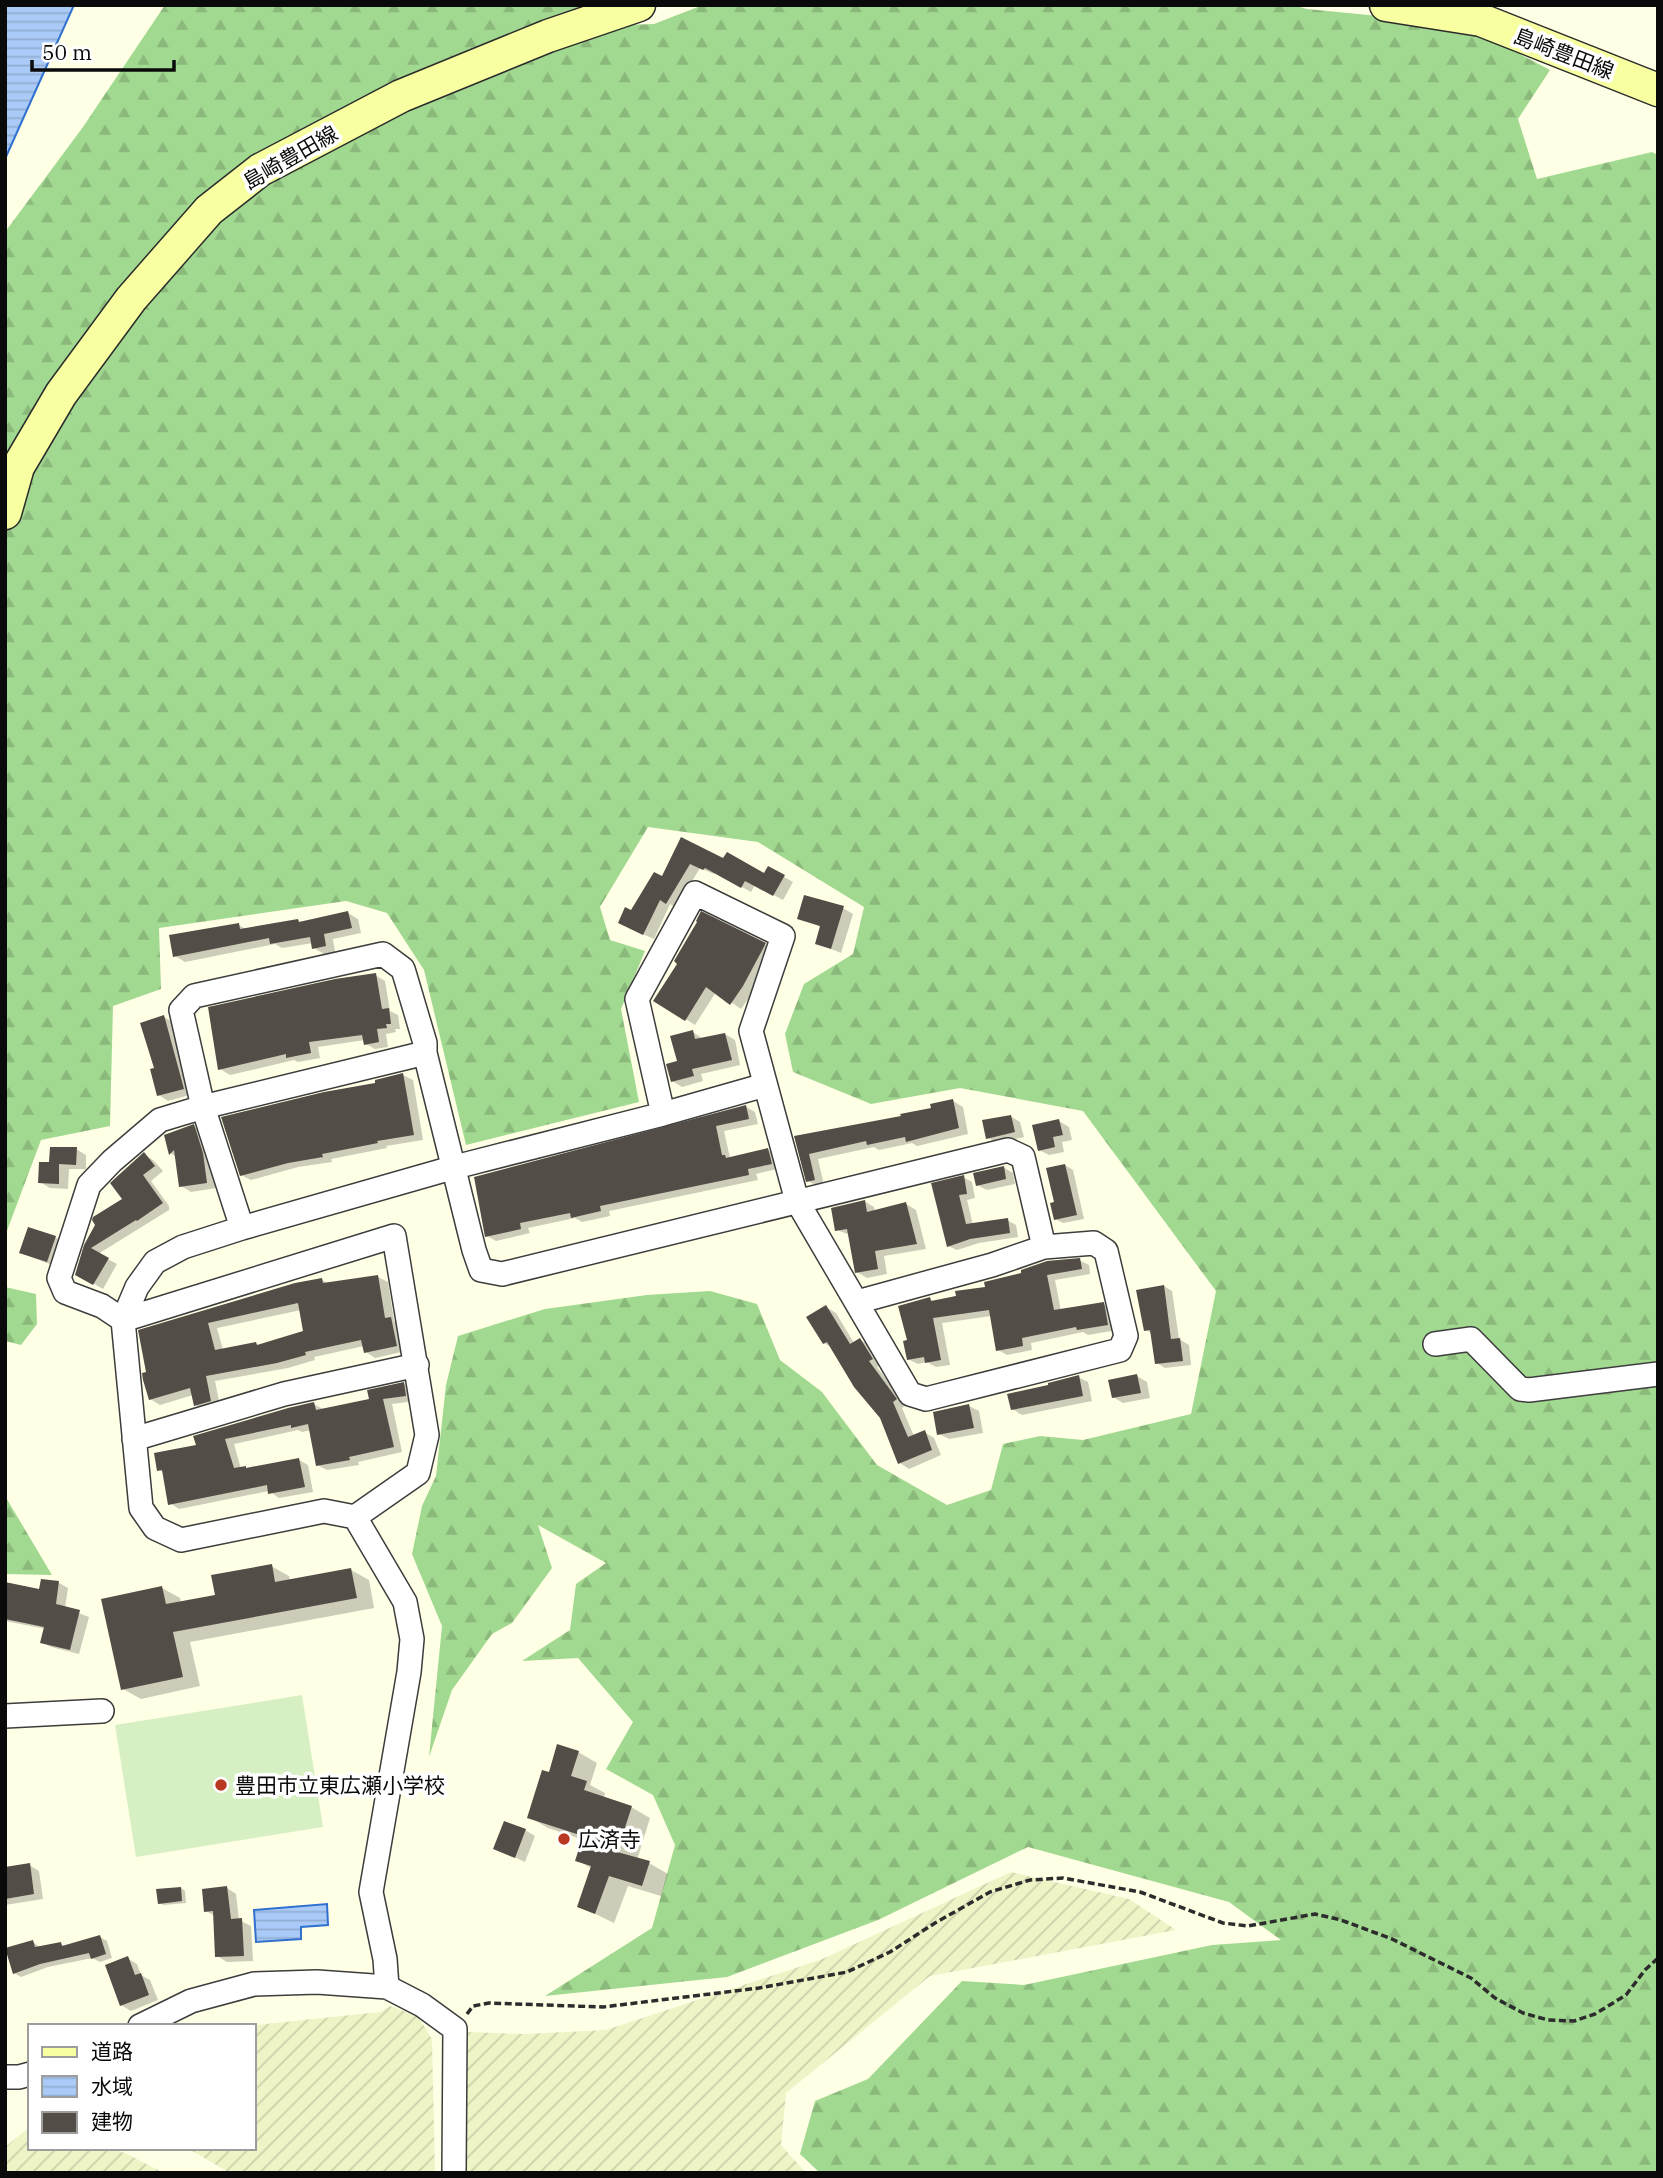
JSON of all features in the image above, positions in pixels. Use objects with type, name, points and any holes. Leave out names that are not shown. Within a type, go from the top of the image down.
[{"type":"main road","name":"島崎豊田線","points":[[5,513],[18,467],[61,394],[131,299],[209,210],[260,170],[401,96],[548,36],[639,5]]},
{"type":"main road","name":"島崎豊田線","points":[[1386,5],[1481,20],[1658,90]]},
{"type":"street","points":[[663,1114],[637,999],[695,893],[783,936],[751,1031],[797,1201],[910,1394],[926,1399],[1120,1350],[1126,1336],[1107,1251],[1094,1243],[1044,1247],[992,1265],[857,1302]]},
{"type":"street","points":[[242,1228],[203,1107],[181,1010],[194,996],[383,954],[403,969],[425,1043],[425,1053],[481,1270],[502,1274],[1008,1150],[1023,1157],[1044,1247]]},
{"type":"street","points":[[123,1320],[102,1306],[65,1293],[59,1278],[89,1185],[112,1161],[160,1120],[425,1053]]},
{"type":"street","points":[[123,1320],[394,1236],[427,1435],[418,1473],[355,1517],[324,1511],[181,1540],[155,1528],[141,1508],[123,1320],[137,1287],[155,1262],[183,1247],[242,1228],[455,1167],[765,1085]]},
{"type":"street","points":[[1435,1343],[1471,1339],[1520,1389],[1658,1374]]},
{"type":"street","points":[[134,1439],[284,1394],[417,1365]]},
{"type":"street","points":[[355,1517],[405,1602],[412,1639],[409,1672],[371,1892],[385,1959],[387,1987]]},
{"type":"street","points":[[5,1716],[102,1710]]},
{"type":"street","points":[[144,2024],[191,2001],[254,1983],[317,1982],[387,1987],[422,2005],[455,2029],[454,2173]]},
{"type":"street","points":[[5,2077],[28,2075]]},
{"type":"path","points":[[455,2029],[473,2006],[481,2004],[604,2007],[759,1988],[847,1972],[890,1952],[990,1892],[1031,1880],[1063,1878],[1140,1892],[1223,1923],[1236,1925],[1248,1926],[1315,1914],[1341,1920],[1392,1939],[1471,1978],[1495,1998],[1523,2013],[1548,2020],[1574,2021],[1595,2014],[1626,1995],[1658,1958]]},
{"type":"green space","points":[[165,5],[608,5],[625,25],[654,24],[703,5],[1293,5],[1307,9],[1389,17],[1489,38],[1550,70],[1518,119],[1537,179],[1652,152],[1658,155],[1658,2173],[820,2173],[800,2154],[815,2101],[868,2079],[962,1981],[1024,1985],[1212,1945],[1281,1940],[1229,1902],[1028,1847],[878,1920],[727,1977],[545,1996],[652,1928],[675,1845],[653,1795],[606,1769],[633,1722],[578,1658],[522,1661],[570,1630],[576,1584],[606,1563],[538,1525],[552,1568],[512,1623],[492,1634],[452,1690],[429,1757],[442,1626],[412,1554],[422,1506],[436,1476],[446,1385],[458,1336],[545,1309],[647,1295],[710,1291],[757,1304],[780,1360],[822,1392],[877,1465],[947,1505],[991,1490],[1003,1444],[1040,1436],[1083,1440],[1191,1414],[1216,1291],[1083,1111],[960,1088],[871,1104],[793,1072],[785,1034],[804,984],[853,954],[864,907],[758,842],[648,827],[600,907],[610,940],[645,951],[621,1009],[639,1102],[466,1145],[424,970],[387,913],[346,901],[159,928],[161,989],[113,1006],[110,1126],[41,1140],[5,1236],[5,232],[83,127]]},
{"type":"green space","points":[[5,1287],[36,1294],[37,1324],[21,1345],[5,1341]]},
{"type":"green space","points":[[5,1496],[52,1575],[5,1574]]},
{"type":"green space","points":[[302,1695],[323,1827],[136,1857],[115,1725]]},
{"type":"green space","points":[[1011,1872],[1129,1899],[1176,1930],[930,1976],[786,2093],[781,2145],[806,2173],[466,2173],[467,2032],[526,2034],[606,2030],[820,1960]]},
{"type":"green space","points":[[390,2006],[418,2016],[432,2039],[435,2173],[230,2173],[190,2150],[256,2150],[256,2025],[380,2012]]},
{"type":"green space","points":[[28,2129],[28,2150],[115,2150],[164,2173],[5,2173],[5,2147]]},
{"type":"water","points":[[5,5],[74,5],[5,159]]},
{"type":"water","points":[[327,1904],[328,1925],[301,1927],[301,1939],[256,1942],[254,1910]]},
{"type":"building","points":[[681,837],[723,858],[727,852],[764,873],[768,866],[785,875],[773,896],[745,881],[741,888],[705,868],[703,870],[690,864],[666,904],[660,900],[643,935],[618,923],[625,907],[631,910],[654,872],[662,876]]},
{"type":"building","points":[[804,895],[844,906],[831,949],[815,944],[820,926],[797,919]]},
{"type":"building","points":[[348,911],[352,928],[324,934],[326,946],[312,949],[310,937],[270,944],[269,938],[173,957],[169,935],[239,923],[240,929],[298,919],[299,922]]},
{"type":"building","points":[[701,911],[766,943],[730,1005],[706,987],[685,1021],[653,1001],[677,964],[674,961]]},
{"type":"building","points":[[376,973],[382,1009],[389,1008],[391,1024],[386,1024],[387,1028],[377,1029],[379,1042],[364,1045],[362,1035],[309,1042],[311,1053],[286,1058],[286,1054],[218,1070],[208,1007],[335,979]]},
{"type":"building","points":[[164,1015],[184,1089],[157,1096],[150,1069],[154,1068],[140,1023]]},
{"type":"building","points":[[693,1030],[695,1039],[725,1033],[732,1060],[692,1069],[694,1076],[671,1082],[666,1064],[677,1061],[670,1036]]},
{"type":"building","points":[[403,1073],[414,1135],[377,1141],[378,1143],[322,1154],[323,1157],[240,1176],[221,1117],[324,1092],[375,1083],[375,1080]]},
{"type":"building","points":[[953,1099],[959,1128],[906,1142],[905,1137],[867,1145],[866,1141],[809,1154],[815,1180],[806,1182],[794,1136],[901,1116],[900,1114],[931,1108],[930,1104]]},
{"type":"building","points":[[746,1105],[749,1119],[716,1126],[722,1155],[726,1158],[768,1148],[772,1164],[748,1169],[749,1175],[600,1206],[601,1211],[571,1218],[570,1213],[520,1223],[521,1229],[485,1237],[474,1177]]},
{"type":"building","points":[[1011,1115],[1015,1132],[986,1139],[982,1120]]},
{"type":"building","points":[[1059,1119],[1063,1135],[1053,1137],[1055,1147],[1038,1151],[1032,1125]]},
{"type":"building","points":[[194,1124],[203,1153],[207,1183],[179,1187],[174,1150],[169,1155],[164,1135]]},
{"type":"building","points":[[50,1147],[77,1147],[76,1165],[59,1164],[59,1184],[38,1183],[39,1162],[49,1162]]},
{"type":"building","points":[[144,1152],[155,1166],[143,1175],[163,1203],[91,1248],[109,1258],[93,1285],[75,1275],[84,1245],[95,1225],[93,1217],[122,1199],[110,1183]]},
{"type":"building","points":[[1065,1164],[1077,1215],[1054,1220],[1050,1203],[1054,1202],[1046,1168]]},
{"type":"building","points":[[1004,1166],[1006,1179],[976,1186],[973,1173]]},
{"type":"building","points":[[964,1175],[967,1194],[959,1195],[966,1224],[1008,1218],[1010,1233],[970,1239],[947,1247],[931,1183]]},
{"type":"building","points":[[865,1200],[867,1212],[906,1202],[917,1244],[875,1251],[878,1269],[855,1273],[847,1229],[835,1231],[831,1208]]},
{"type":"building","points":[[28,1227],[56,1236],[47,1262],[19,1253]]},
{"type":"building","points":[[1080,1258],[1082,1269],[1047,1275],[1054,1310],[1104,1302],[1108,1325],[1077,1330],[1076,1327],[1022,1338],[1023,1346],[996,1351],[989,1310],[933,1318],[941,1360],[925,1363],[924,1357],[907,1360],[903,1341],[907,1340],[898,1306],[930,1297],[931,1301],[956,1296],[955,1291],[985,1287],[984,1282],[1021,1273],[1021,1270],[1047,1261]]},
{"type":"building","points":[[378,1275],[385,1318],[391,1317],[397,1346],[364,1353],[361,1340],[305,1352],[306,1355],[277,1363],[206,1376],[211,1401],[194,1406],[190,1388],[149,1400],[143,1380],[142,1373],[146,1372],[138,1330],[295,1283],[322,1278],[323,1283]],"holes":[[[298,1303],[303,1331],[257,1345],[256,1342],[215,1350],[208,1323]]]},
{"type":"building","points":[[1164,1285],[1171,1339],[1180,1338],[1183,1361],[1155,1364],[1150,1330],[1144,1331],[1136,1290]]},
{"type":"building","points":[[826,1305],[850,1344],[860,1338],[873,1359],[869,1361],[897,1399],[893,1402],[908,1437],[925,1430],[932,1450],[898,1464],[880,1418],[854,1387],[827,1342],[823,1344],[806,1317]]},
{"type":"building","points":[[1137,1374],[1141,1393],[1112,1398],[1108,1380]]},
{"type":"building","points":[[1079,1375],[1083,1396],[1011,1410],[1007,1394]]},
{"type":"building","points":[[404,1382],[406,1396],[383,1399],[394,1447],[349,1457],[350,1460],[316,1466],[308,1424],[225,1439],[234,1468],[299,1458],[305,1487],[268,1494],[267,1485],[168,1505],[162,1470],[157,1471],[154,1453],[196,1445],[193,1436],[288,1408],[314,1402],[316,1410],[369,1399],[367,1390]]},
{"type":"building","points":[[969,1404],[974,1428],[937,1435],[933,1412]]},
{"type":"building","points":[[272,1564],[275,1582],[351,1568],[357,1598],[173,1632],[183,1677],[121,1690],[101,1599],[162,1586],[166,1604],[215,1595],[211,1575]]},
{"type":"building","points":[[41,1579],[59,1581],[56,1604],[80,1610],[70,1650],[40,1643],[44,1627],[5,1619],[5,1582],[39,1589]]},
{"type":"building","points":[[557,1744],[579,1751],[571,1776],[587,1781],[584,1790],[632,1806],[617,1852],[650,1861],[642,1886],[609,1876],[595,1914],[577,1907],[591,1866],[575,1861],[583,1836],[527,1818],[542,1770],[549,1772]]},
{"type":"building","points":[[504,1821],[526,1829],[515,1858],[493,1849]]},
{"type":"building","points":[[30,1863],[34,1894],[5,1899],[5,1867]]},
{"type":"building","points":[[227,1886],[231,1919],[242,1918],[244,1956],[215,1957],[213,1911],[204,1912],[202,1889]]},
{"type":"building","points":[[181,1887],[182,1901],[158,1904],[156,1889]]},
{"type":"building","points":[[100,1935],[106,1954],[91,1959],[89,1953],[40,1964],[13,1974],[5,1948],[33,1940],[35,1947],[61,1942],[62,1946]]},
{"type":"building","points":[[128,1956],[135,1975],[141,1973],[149,1995],[120,2006],[105,1965]]},
{"type":"place","name":"豊田市立東広瀬小学校","points":[[221,1785]]},
{"type":"place","name":"広済寺","points":[[564,1839]]}]
